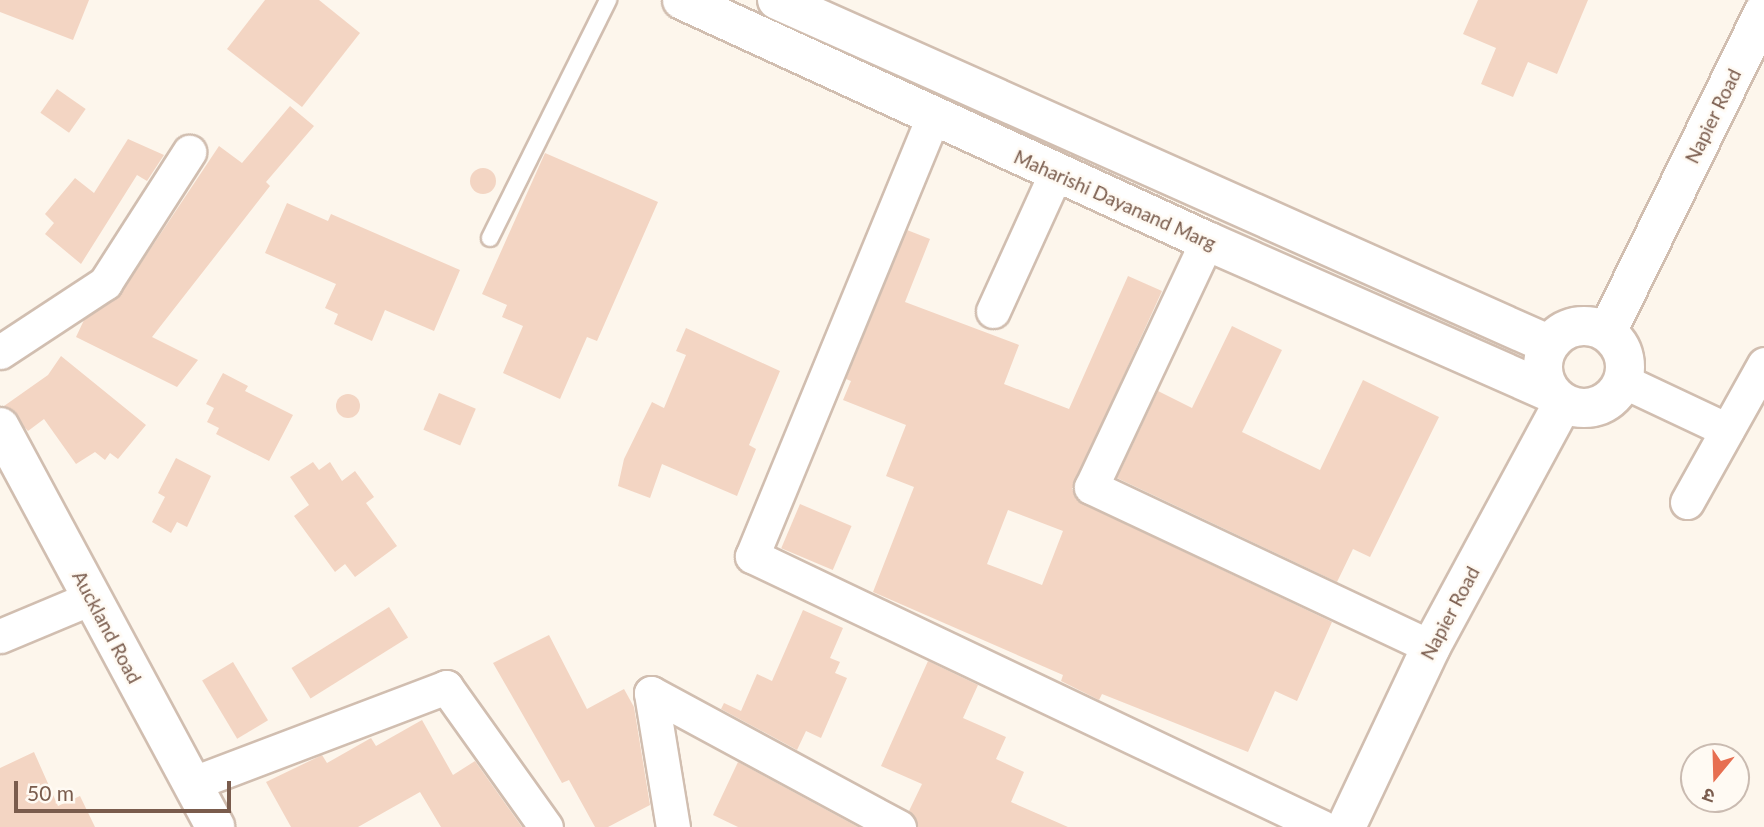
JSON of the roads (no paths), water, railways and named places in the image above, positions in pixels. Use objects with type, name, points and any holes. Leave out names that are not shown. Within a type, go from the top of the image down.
[{"type":"street","name":"Maharishi Dayanand Marg","points":[[682,0],[1207,242],[1556,397]]},
{"type":"street","points":[[777,0],[834,12],[1549,344]]},
{"type":"street","name":"Napier Road","points":[[1607,332],[1764,12]]},
{"type":"street","points":[[933,117],[752,556],[1322,827]]},
{"type":"street","points":[[0,352],[105,283],[189,152]]},
{"type":"street","points":[[993,312],[1056,173]]},
{"type":"street","points":[[1207,242],[1091,487],[1431,647]]},
{"type":"street","points":[[1575,327],[1607,332],[1625,363],[1623,381],[1598,406],[1556,397],[1542,360],[1549,344],[1575,327]]},
{"type":"street","points":[[1687,502],[1764,364]]},
{"type":"street","points":[[1623,381],[1727,430]]},
{"type":"street","name":"Napier Road","points":[[1346,827],[1431,647],[1556,397]]},
{"type":"street","name":"Auckland Road","points":[[0,427],[215,827]]},
{"type":"street","points":[[0,636],[91,598]]},
{"type":"street","points":[[191,784],[446,687],[546,827]]},
{"type":"street","points":[[673,827],[651,693],[899,827]]},
{"type":"lane","points":[[490,238],[608,0]]}]
